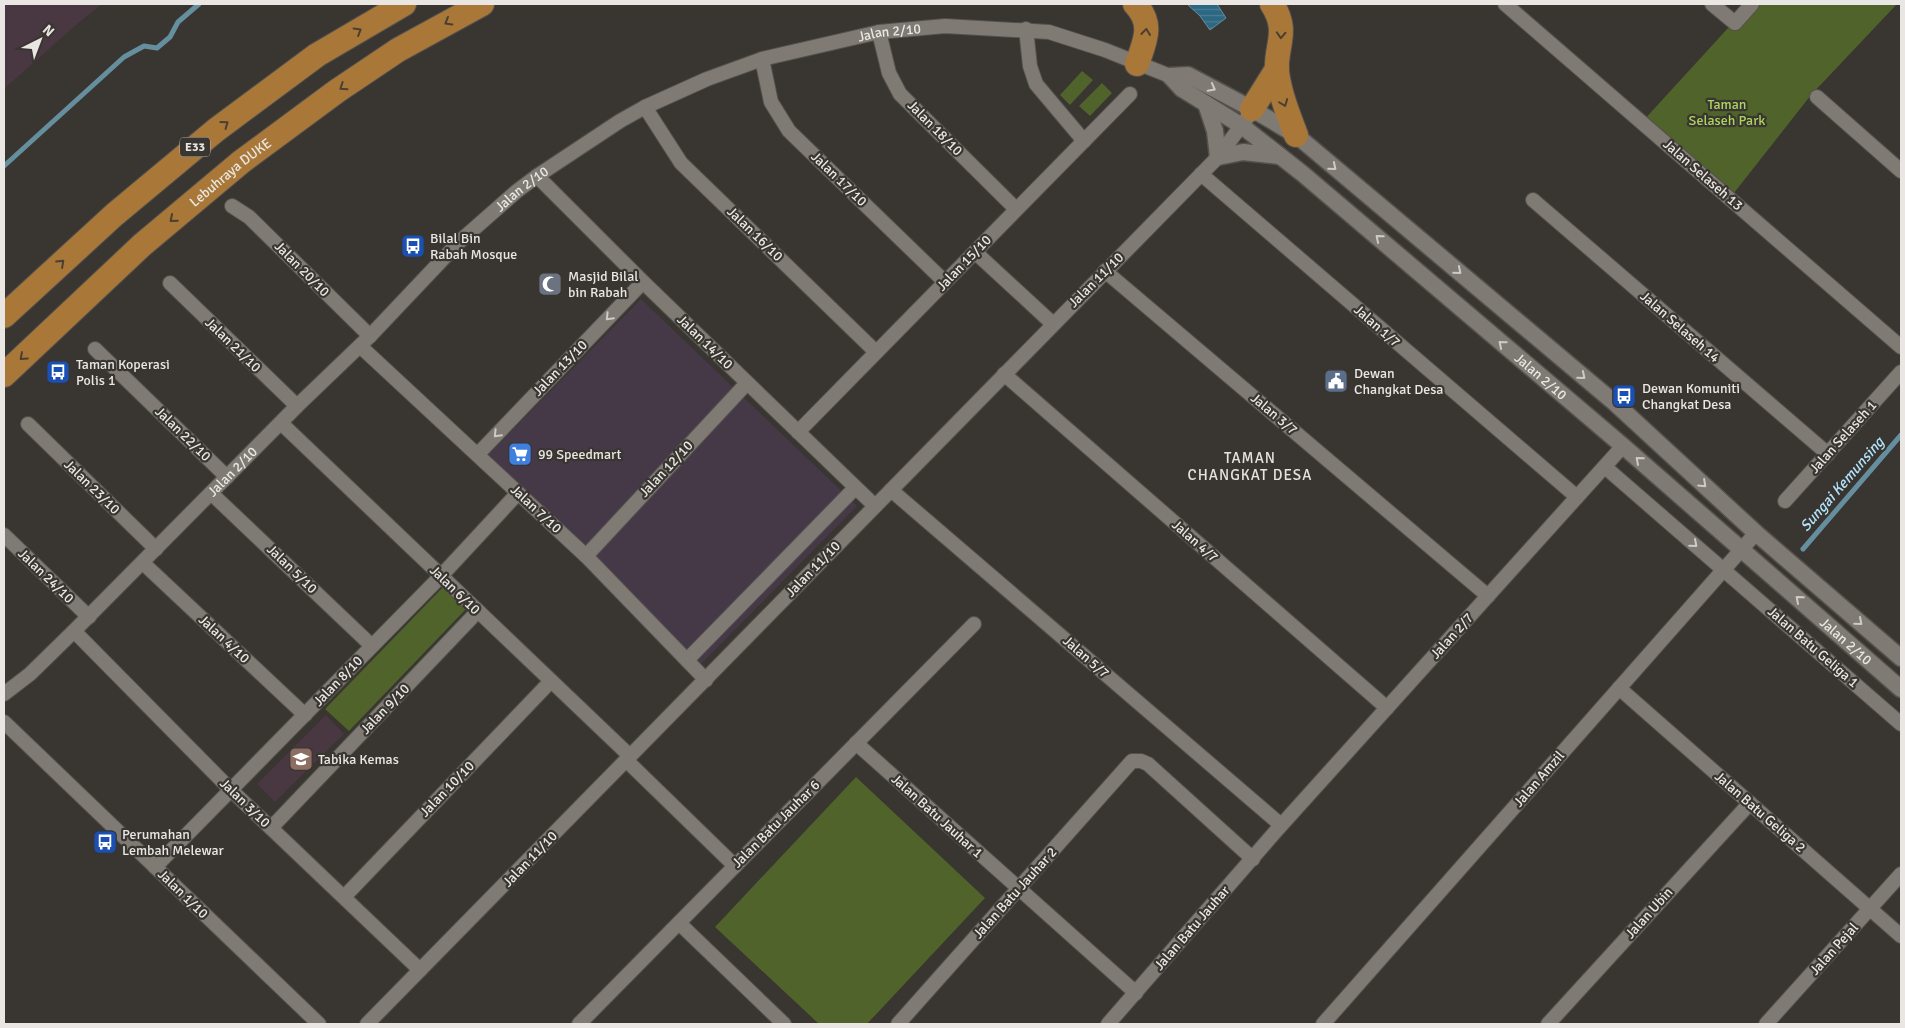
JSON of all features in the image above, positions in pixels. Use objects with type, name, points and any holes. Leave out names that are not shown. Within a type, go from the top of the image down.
[{"type":"highway","name":"E33","points":[[4,316],[114,215],[216,130],[317,55],[404,4]]},
{"type":"highway","name":"Lebuhraya DUKE","points":[[4,375],[142,245],[241,162],[337,91],[398,50],[482,4]]},
{"type":"highway","points":[[1135,4],[1147,24],[1146,37],[1137,64]]},
{"type":"highway","points":[[1272,4],[1278,13],[1281,27],[1277,68],[1280,93],[1296,135]]},
{"type":"highway","points":[[1247,118],[1277,68]]},
{"type":"street","name":"Jalan Selaseh 13","points":[[1505,4],[1901,347]]},
{"type":"street","points":[[1712,4],[1735,24],[1752,4]]},
{"type":"street","name":"Jalan 2/10","points":[[4,692],[30,674],[74,632],[296,406],[365,341],[459,242],[536,176],[620,121],[645,107],[707,79],[762,60],[878,32],[946,26],[1049,32],[1106,50],[1170,76],[1188,75],[1247,118],[1281,156],[1623,446],[1901,689]]},
{"type":"street","points":[[1026,30],[1030,66],[1036,84],[1084,141]]},
{"type":"street","name":"Jalan 18/10","points":[[878,32],[889,73],[900,94],[1016,209]]},
{"type":"street","name":"Jalan 17/10","points":[[762,60],[771,102],[789,131],[945,282]]},
{"type":"street","name":"Jalan 2/10","points":[[1170,76],[1182,89],[1206,104],[1296,135],[1616,404],[1756,534],[1901,658]]},
{"type":"street","name":"Jalan 15/10","points":[[798,432],[1130,94]]},
{"type":"street","points":[[1817,97],[1901,172]]},
{"type":"street","points":[[1206,104],[1215,131],[1218,157],[1243,152],[1281,156]]},
{"type":"street","name":"Jalan 16/10","points":[[645,107],[681,163],[876,352]]},
{"type":"street","name":"Jalan 11/10","points":[[367,1024],[1218,157],[1247,118]]},
{"type":"street","name":"Jalan 1/7","points":[[1201,174],[1577,497]]},
{"type":"street","name":"Jalan 14/10","points":[[536,176],[875,506]]},
{"type":"street","name":"Jalan Selaseh 14","points":[[1533,200],[1828,454]]},
{"type":"street","name":"Jalan 20/10","points":[[232,206],[250,217],[365,341]]},
{"type":"street","points":[[975,252],[1053,324]]},
{"type":"street","name":"Jalan 3/7","points":[[1105,271],[1488,596]]},
{"type":"street","name":"Jalan 13/10","points":[[478,454],[643,282]]},
{"type":"street","name":"Jalan 21/10","points":[[170,283],[296,406]]},
{"type":"street","name":"Jalan 7/10","points":[[365,341],[518,493],[586,556],[706,680]]},
{"type":"street","name":"Jalan 22/10","points":[[95,349],[227,477]]},
{"type":"street","name":"Jalan Selaseh 1","points":[[1785,501],[1901,372]]},
{"type":"street","name":"Jalan 4/7","points":[[1004,374],[1387,708]]},
{"type":"street","name":"Jalan 12/10","points":[[586,556],[747,383]]},
{"type":"street","name":"Jalan 6/10","points":[[281,423],[551,681],[735,866]]},
{"type":"street","name":"Jalan 23/10","points":[[28,424],[156,549]]},
{"type":"street","name":"Jalan 2/7","points":[[1279,828],[1623,446]]},
{"type":"street","name":"Jalan Batu Geliga 1","points":[[1605,466],[1901,724]]},
{"type":"street","points":[[686,660],[855,488]]},
{"type":"street","name":"Jalan 5/7","points":[[891,490],[1279,828]]},
{"type":"street","name":"Jalan 5/10","points":[[211,492],[372,646]]},
{"type":"street","name":"Jalan 8/10","points":[[155,867],[441,576],[518,493]]},
{"type":"street","name":"Jalan Amzil","points":[[1323,1024],[1756,534]]},
{"type":"street","name":"Jalan 24/10","points":[[4,535],[89,617]]},
{"type":"street","name":"Jalan 4/10","points":[[143,563],[305,715]]},
{"type":"street","name":"Jalan 9/10","points":[[271,828],[478,611]]},
{"type":"street","name":"Jalan Batu Jauhar 6","points":[[579,1024],[974,624]]},
{"type":"street","name":"Jalan 3/10","points":[[74,632],[231,790],[420,970]]},
{"type":"street","name":"Jalan 10/10","points":[[344,897],[551,681]]},
{"type":"street","name":"Jalan Batu Geliga 2","points":[[1619,688],[1901,936]]},
{"type":"street","name":"Jalan 1/10","points":[[4,722],[319,1024]]},
{"type":"street","name":"Jalan Batu Jauhar 1","points":[[856,743],[1136,993]]},
{"type":"street","name":"Jalan Batu Jauhar 2","points":[[898,1024],[1132,761],[1142,761],[1148,764],[1252,859]]},
{"type":"street","name":"Jalan Ubin","points":[[1548,1024],[1750,803]]},
{"type":"street","name":"Jalan Batu Jauhar","points":[[1108,1024],[1279,828]]},
{"type":"street","name":"Jalan Pejal","points":[[1766,1024],[1901,874]]},
{"type":"street","points":[[679,923],[784,1024]]},
{"type":"shaded area","points":[[4,4],[102,4],[4,89]]},
{"type":"shaded area","points":[[641,299],[857,506],[700,665],[487,456]]},
{"type":"shaded area","name":"Tabika Kemas","points":[[326,715],[344,734],[275,802],[257,784]]},
{"type":"green space","name":"Taman Selaseh Park","points":[[1750,4],[1897,4],[1811,95],[1730,198],[1642,122]]},
{"type":"green space","points":[[1082,71],[1093,80],[1070,105],[1060,95]]},
{"type":"green space","points":[[1102,83],[1112,93],[1090,116],[1079,106]]},
{"type":"green space","points":[[444,586],[467,608],[349,731],[325,709]]},
{"type":"green space","points":[[856,777],[985,898],[867,1024],[819,1024],[715,927]]},
{"type":"water","points":[[1187,4],[1217,4],[1226,18],[1210,30],[1200,16]]},
{"type":"waterway","points":[[4,166],[124,57],[144,46],[157,48],[170,37],[178,22],[199,4]]},
{"type":"waterway","name":"Sungai Kemunsing","points":[[1803,549],[1901,435]]},
{"type":"place","name":"Bilal Bin Rabah Mosque","points":[[413,246]]},
{"type":"place","name":"Masjid Bilal bin Rabah","points":[[550,284]]},
{"type":"place","name":"Taman Koperasi Polis 1","points":[[58,372]]},
{"type":"place","name":"Dewan Changkat Desa","points":[[1336,381]]},
{"type":"place","name":"Dewan Komuniti Changkat Desa","points":[[1624,396]]},
{"type":"place","name":"99 Speedmart","points":[[520,454]]},
{"type":"place","name":"Tabika Kemas","points":[[301,759]]},
{"type":"place","name":"Perumahan Lembah Melewar","points":[[105,842]]},
{"type":"district","name":"TAMAN CHANGKAT DESA","points":[[1250,466]]}]
